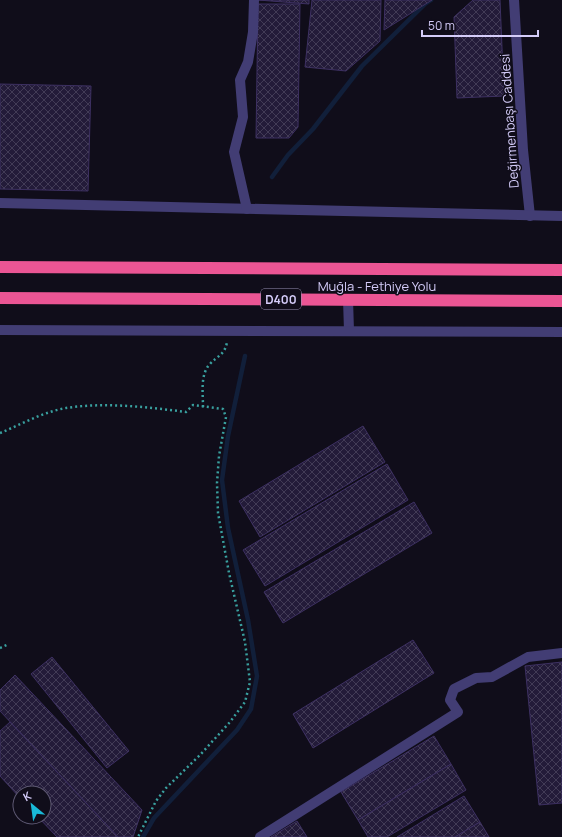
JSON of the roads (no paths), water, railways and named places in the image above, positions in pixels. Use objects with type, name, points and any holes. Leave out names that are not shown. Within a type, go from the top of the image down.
[{"type":"highway","name":"Muğla - Fethiye Yolu","points":[[0,267],[562,270]]},
{"type":"highway","name":"Muğla - Fethiye Yolu","points":[[0,298],[562,301]]},
{"type":"street","points":[[247,209],[234,152],[243,118],[240,80],[248,62],[253,32],[254,0]]},
{"type":"street","name":"Değirmenbaşı Caddesi","points":[[514,0],[523,150],[530,216]]},
{"type":"street","points":[[0,203],[562,216]]},
{"type":"street","points":[[348,299],[349,331]]},
{"type":"street","points":[[0,330],[562,332]]},
{"type":"street","points":[[260,837],[458,712],[450,700],[454,689],[476,678],[492,677],[528,657],[562,653]]},
{"type":"waterway","points":[[272,177],[288,155],[313,129],[362,66],[425,4],[431,0]]},
{"type":"waterway","points":[[143,837],[154,818],[237,730],[251,709],[257,676],[248,620],[228,528],[222,480],[228,436],[245,356]]}]
